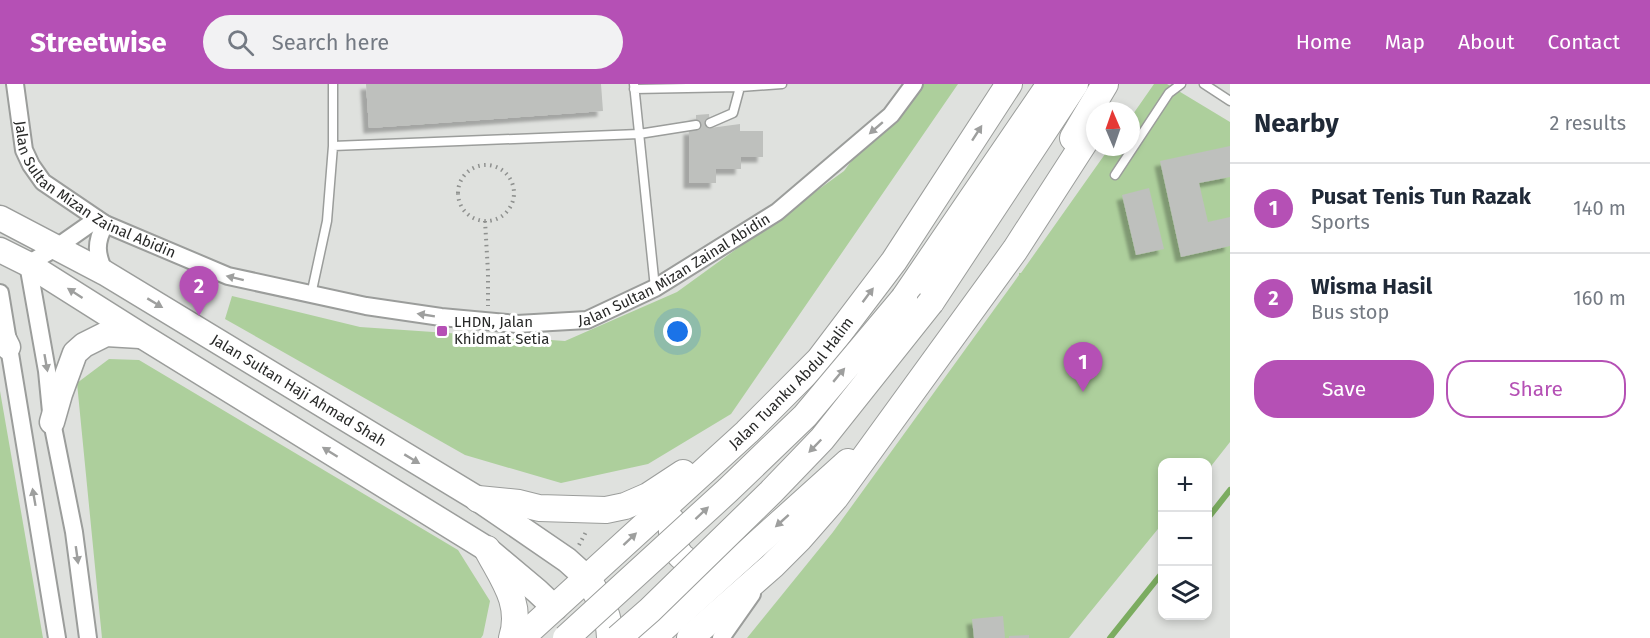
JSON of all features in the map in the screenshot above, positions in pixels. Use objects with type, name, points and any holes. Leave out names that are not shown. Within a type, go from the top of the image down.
[{"type":"main road","name":"Jalan Tuanku Abdul Halim","points":[[521,638],[747,432],[819,360],[887,270],[1009,84]]},
{"type":"main road","points":[[945,238],[1031,84]]},
{"type":"main road","name":"Jalan Tuanku Abdul Halim","points":[[566,638],[728,490],[805,416],[904,298],[1050,84]]},
{"type":"main road","points":[[618,638],[650,610],[771,492],[822,439],[931,302],[1075,84]]},
{"type":"main road","points":[[1015,250],[1034,206],[1105,84]]},
{"type":"main road","points":[[1110,102],[1122,84]]},
{"type":"main road","points":[[690,638],[772,566],[836,498],[1015,250],[1086,140]]},
{"type":"main road","points":[[624,638],[659,632],[888,426]]},
{"type":"main road","points":[[478,499],[519,503],[539,508],[606,510],[625,506],[648,496],[747,432]]},
{"type":"main road","points":[[691,483],[676,504],[672,522],[671,539],[678,553],[691,563],[704,565],[716,563],[754,547]]},
{"type":"main road","points":[[487,549],[510,591],[515,609],[512,638]]},
{"type":"main road","points":[[587,578],[606,610],[610,638]]},
{"type":"main road","points":[[555,608],[579,627],[603,638]]},
{"type":"street","name":"Jalan Sultan Mizan Zainal Abidin","points":[[15,84],[24,150],[31,165],[43,182],[101,221],[228,276],[366,306],[441,317],[517,324],[587,320],[655,288],[777,212],[891,115],[914,84]]},
{"type":"street","name":"Jalan Sultan Haji Ahmad Shah","points":[[0,218],[105,273],[478,499],[567,560],[587,578]]},
{"type":"street","points":[[28,264],[101,221]]},
{"type":"street","points":[[101,221],[97,248],[105,273]]},
{"type":"street","points":[[0,250],[28,264],[487,549],[555,608]]},
{"type":"street","points":[[28,264],[47,371],[52,422],[74,532],[88,638]]},
{"type":"street","points":[[0,292],[4,339],[57,638]]},
{"type":"street","points":[[52,422],[75,353],[84,345],[106,334],[142,336]]},
{"type":"street","points":[[721,638],[772,566]]},
{"type":"lane","points":[[311,295],[327,221],[333,146],[333,84]]},
{"type":"lane","points":[[655,288],[634,86],[740,87],[782,84]]},
{"type":"lane","points":[[1115,174],[1169,93],[1181,84]]},
{"type":"lane","points":[[1204,84],[1230,101]]},
{"type":"lane","points":[[710,123],[733,113],[740,87]]},
{"type":"lane","points":[[333,146],[639,134],[696,125]]},
{"type":"path","points":[[486,165],[503,171],[509,177],[514,194],[513,202],[502,216],[485,221],[467,214],[461,207],[458,188],[468,172],[486,165]]},
{"type":"path","points":[[485,221],[489,291]]},
{"type":"green space","points":[[908,84],[958,84],[731,414],[648,464],[561,483],[465,455],[225,319],[232,296],[360,327],[565,341],[677,292],[844,171]]},
{"type":"green space","points":[[1154,84],[1167,84],[1230,122],[1230,442],[1212,465],[1212,458],[1158,458],[1158,529],[1069,638],[747,638],[833,532],[1104,156],[1140,156],[1140,104]]},
{"type":"green space","points":[[109,359],[139,360],[458,550],[490,601],[481,638],[102,638],[77,383]]},
{"type":"green space","points":[[0,391],[43,638],[0,638]]},
{"type":"building","points":[[366,84],[601,84],[603,111],[369,128]]},
{"type":"building","points":[[709,114],[710,128],[740,124],[740,131],[763,131],[763,157],[741,157],[741,169],[716,169],[716,183],[689,183],[689,129],[696,129],[696,115]]},
{"type":"building","points":[[1230,146],[1230,177],[1199,183],[1208,222],[1230,217],[1230,246],[1181,257],[1160,161]]},
{"type":"building","points":[[1149,188],[1164,249],[1136,255],[1122,195]]},
{"type":"building","points":[[1003,616],[1005,638],[974,638],[972,619]]},
{"type":"building","points":[[1029,635],[1029,638],[1009,638],[1009,636]]},
{"type":"waterway","points":[[1212,513],[1230,490]]},
{"type":"waterway","points":[[1110,638],[1158,578]]},
{"type":"place","name":"Wisma Hasil","points":[[199,316]]},
{"type":"place","name":"LHDN, Jalan Khidmat Setia","points":[[442,331]]},
{"type":"place","name":"Pusat Tenis Tun Razak","points":[[1083,392]]}]
